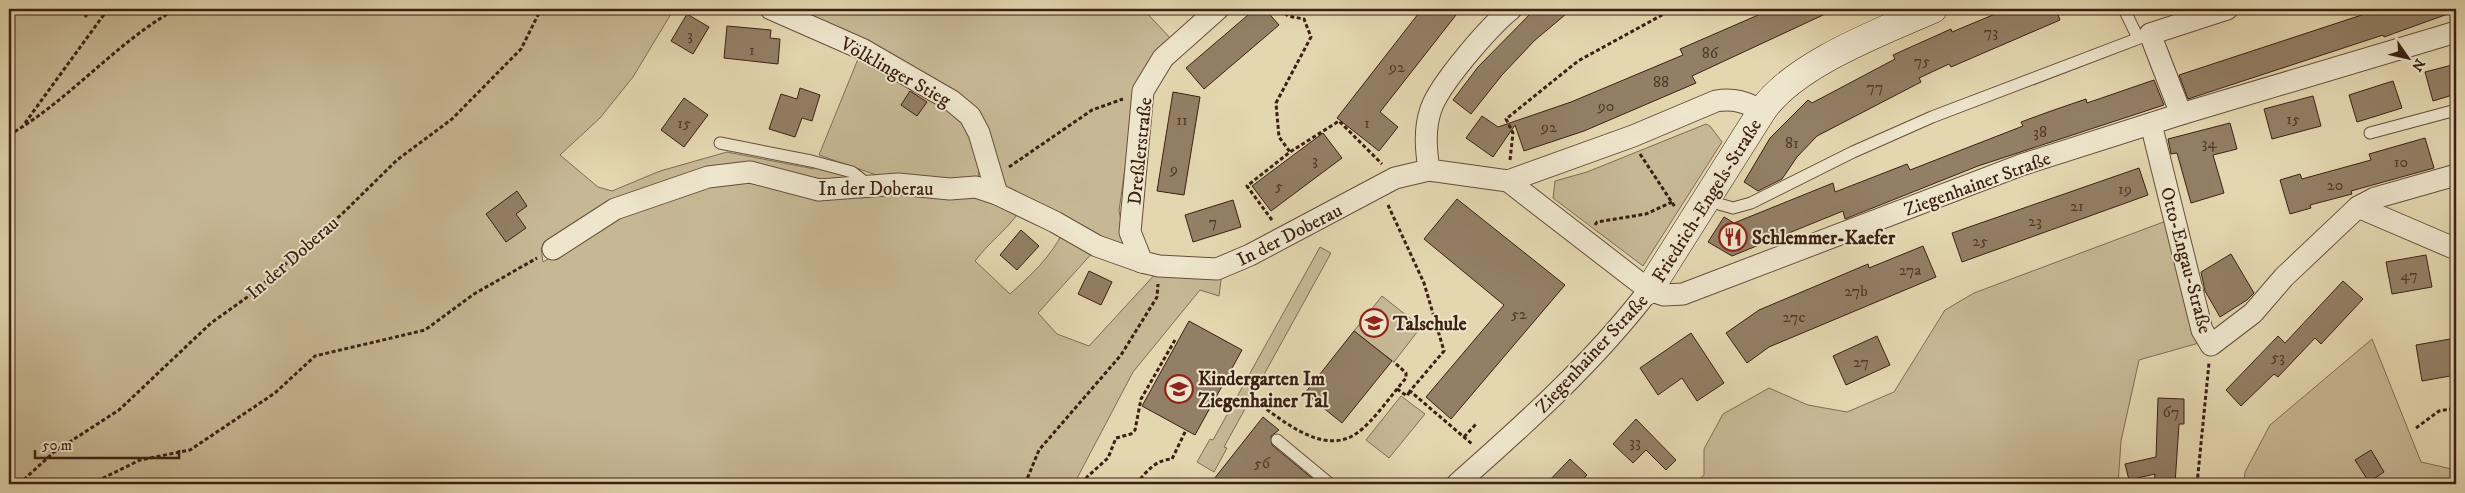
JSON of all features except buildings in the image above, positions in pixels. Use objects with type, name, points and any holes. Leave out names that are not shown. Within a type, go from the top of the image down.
[{"type":"street","name":"Völklinger Stieg","points":[[771,9],[862,49],[952,101],[970,116],[979,133],[995,186]]},
{"type":"street","name":"Dreßlerstraße","points":[[1151,264],[1130,232],[1143,92],[1163,58],[1218,9]]},
{"type":"street","points":[[1429,170],[1425,140],[1431,108],[1458,66],[1511,9]]},
{"type":"street","name":"Friedrich-Engels-Straße","points":[[1508,181],[1649,290],[1762,111],[1780,89],[1805,71],[1867,39],[1933,9]]},
{"type":"street","points":[[2182,114],[2144,36],[2227,9]]},
{"type":"street","name":"Ziegenhainer Straße","points":[[1458,484],[1487,458],[1620,327],[1649,290],[1664,295],[1683,294],[2021,166],[2182,114],[2456,32]]},
{"type":"street","name":"Friedrich-Engels-Straße","points":[[1429,170],[1508,181],[1633,136],[1716,101],[1729,99],[1746,102],[1762,111]]},
{"type":"street","name":"Otto-Engau-Straße","points":[[2151,124],[2202,330],[2211,346],[2253,313],[2284,278],[2358,207],[2375,198],[2456,175]]},
{"type":"street","name":"In der Doberau","points":[[553,249],[615,209],[708,177],[750,172],[819,190],[898,184],[950,188],[995,186],[1098,246],[1151,264],[1217,269],[1250,256],[1395,178],[1429,170]]},
{"type":"street","points":[[2358,207],[2456,249]]},
{"type":"lane","points":[[1705,200],[1733,208],[1751,203],[1853,152],[1932,117],[2144,36],[2124,9]]},
{"type":"lane","points":[[2370,133],[2456,110]]},
{"type":"lane","points":[[720,143],[811,160],[852,172],[869,185]]},
{"type":"lane","points":[[1277,440],[1330,484]]},
{"type":"path","points":[[85,17],[91,9]]},
{"type":"path","points":[[22,128],[108,9]]},
{"type":"path","points":[[9,135],[22,128],[153,22],[176,9]]},
{"type":"path","name":"In der Doberau","points":[[19,484],[54,452],[119,410],[211,323],[253,292],[343,213],[397,160],[452,120],[521,49],[540,9]]},
{"type":"path","points":[[1280,9],[1288,16],[1304,19],[1311,37],[1276,103],[1279,136],[1290,152]]},
{"type":"path","points":[[1508,181],[1513,133],[1506,119],[1578,61],[1673,9]]},
{"type":"path","points":[[995,186],[1092,110],[1143,92]]},
{"type":"path","points":[[1284,237],[1247,186],[1290,152],[1339,121],[1395,178]]},
{"type":"path","points":[[1638,149],[1678,212]]},
{"type":"path","points":[[1386,202],[1424,283],[1444,351],[1407,396],[1397,389]]},
{"type":"path","points":[[1598,222],[1646,214],[1672,202]]},
{"type":"path","points":[[91,484],[140,460],[190,450],[275,393],[314,356],[425,330],[474,294],[553,249]]},
{"type":"path","points":[[1025,484],[1039,450],[1121,355],[1157,297],[1151,264]]},
{"type":"path","points":[[1082,484],[1108,458],[1116,438],[1130,434],[1134,430],[1141,399],[1175,340]]},
{"type":"path","points":[[2197,484],[2211,346]]},
{"type":"path","points":[[1251,398],[1305,434],[1328,441],[1343,440],[1358,432],[1406,378],[1406,373],[1394,362]]},
{"type":"path","points":[[1410,391],[1487,458]]},
{"type":"path","points":[[2416,428],[2439,411],[2456,408]]},
{"type":"path","points":[[1464,437],[1477,424]]},
{"type":"path","points":[[1136,484],[1154,464],[1172,459],[1186,430]]},
{"type":"shaded area","points":[[9,9],[674,9],[633,77],[600,118],[560,155],[598,187],[612,191],[660,171],[727,152],[814,169],[816,165],[856,180],[855,183],[837,185],[811,182],[754,166],[722,168],[678,182],[591,218],[541,248],[543,262],[614,217],[681,189],[721,178],[753,177],[808,193],[892,188],[974,193],[995,199],[1019,212],[975,261],[1010,294],[1046,258],[1063,232],[1095,250],[1038,313],[1057,334],[1089,346],[1158,271],[1166,274],[1190,276],[1222,272],[1219,296],[1200,290],[1133,372],[1074,484],[9,484]]},
{"type":"shaded area","points":[[787,9],[1143,9],[1173,41],[1135,96],[1119,211],[1124,235],[1123,249],[1003,190],[984,130]]},
{"type":"shaded area","points":[[860,54],[967,119],[980,157],[978,182],[879,176],[819,155]]},
{"type":"shaded area","points":[[1706,124],[1710,126],[1722,142],[1643,266],[1553,198],[1555,181],[1587,172]]},
{"type":"shaded area","points":[[2166,221],[2199,343],[2139,360],[2121,441],[2118,484],[1694,484],[1704,475],[1704,449],[1723,414],[1769,388],[1808,405],[1847,412],[1894,392],[1945,310],[1974,293]]},
{"type":"shaded area","points":[[1320,247],[1331,253],[1224,447],[1227,448],[1214,472],[1197,462],[1210,439],[1213,440]]},
{"type":"shaded area","points":[[1382,296],[1421,327],[1394,362],[1354,331]]},
{"type":"shaded area","points":[[2372,339],[2421,462],[2456,470],[2456,484],[2244,484],[2245,472],[2270,425]]},
{"type":"shaded area","points":[[1401,396],[1425,414],[1389,458],[1366,440]]},
{"type":"place","name":"Schlemmer-Kaefer","points":[[1733,237]]},
{"type":"place","name":"Talschule","points":[[1374,323]]},
{"type":"place","name":"Kindergarten Im Ziegenhainer Tal","points":[[1179,389]]}]
